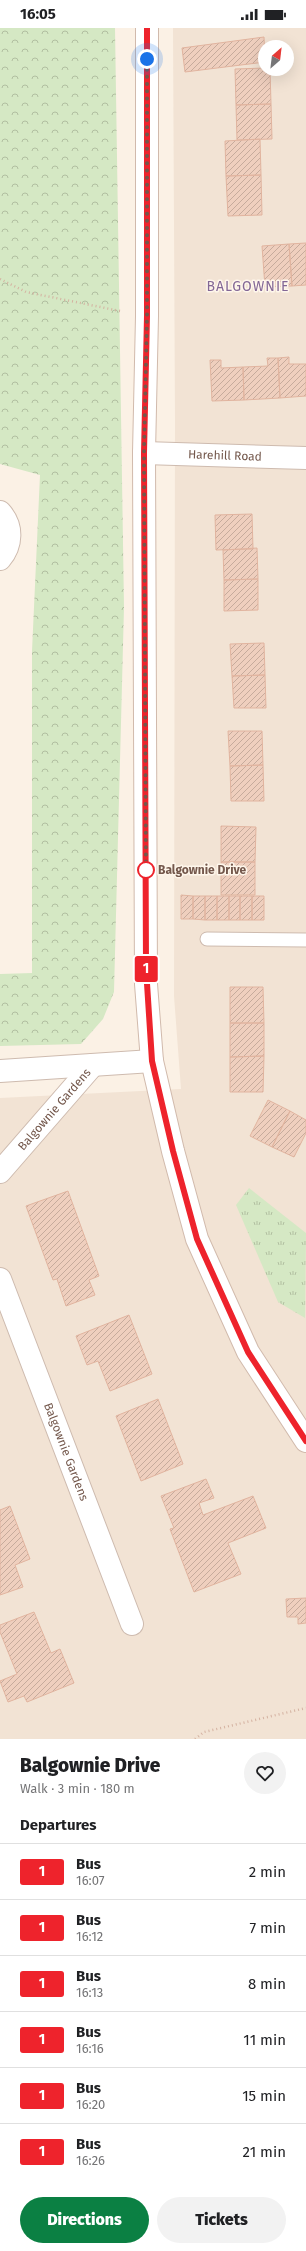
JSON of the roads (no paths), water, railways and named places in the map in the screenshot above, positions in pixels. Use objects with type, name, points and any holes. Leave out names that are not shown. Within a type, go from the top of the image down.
[{"type":"street","points":[[147,28],[147,316],[144,453],[146,984],[152,1061],[173,1151],[197,1239],[248,1352],[306,1441]]},
{"type":"street","name":"Harehill Road","points":[[144,453],[306,458]]},
{"type":"street","points":[[306,458],[306,465]]},
{"type":"street","points":[[0,512],[7,521],[10,531],[6,550],[0,559]]},
{"type":"street","points":[[0,1071],[152,1061]]},
{"type":"street","name":"Balgownie Gardens","points":[[0,1172],[93,1065]]},
{"type":"street","name":"Balgownie Gardens","points":[[0,1279],[132,1624]]},
{"type":"lane","points":[[207,939],[306,940]]},
{"type":"place","name":"Balgownie Drive","points":[[146,870]]},
{"type":"district","name":"BALGOWNIE","points":[[248,286]]}]
